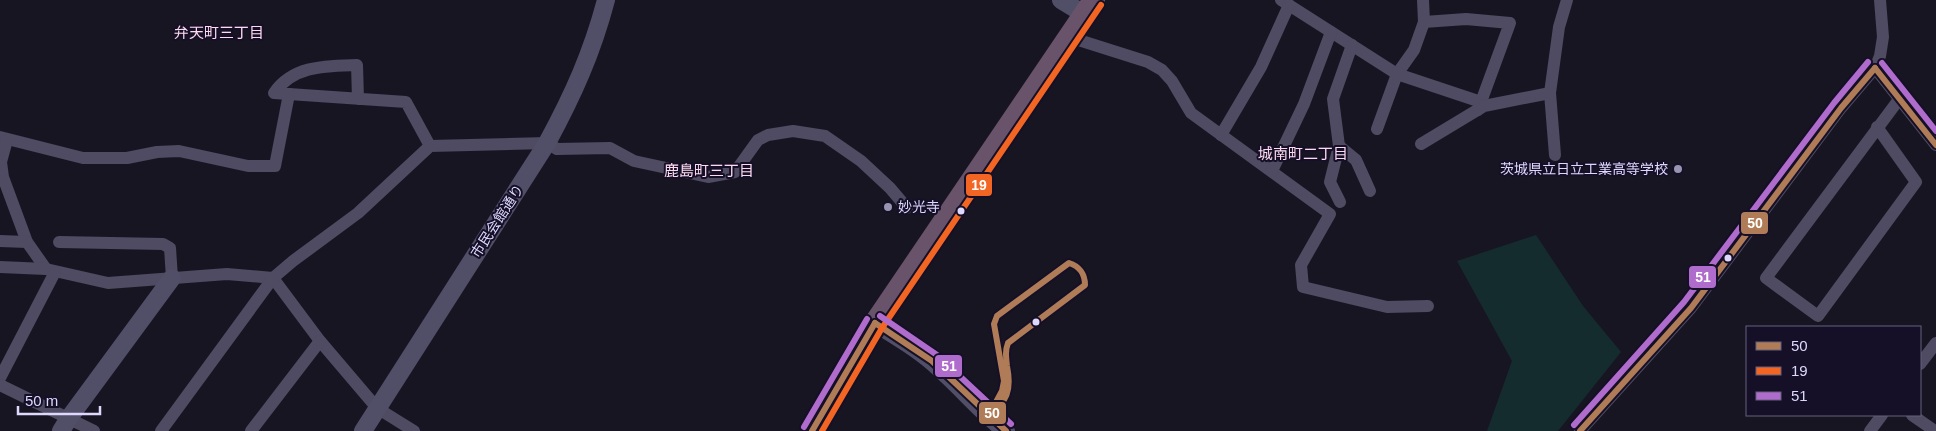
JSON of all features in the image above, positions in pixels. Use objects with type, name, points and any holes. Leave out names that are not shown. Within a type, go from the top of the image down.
[{"type":"highway","points":[[812,431],[876,323],[1089,7]]},
{"type":"street","name":"市民会館通り","points":[[363,431],[547,143],[571,98],[592,49],[606,0]]},
{"type":"street","points":[[1061,0],[1089,7]]},
{"type":"street","points":[[1377,128],[1397,74],[1414,50],[1424,22],[1423,0]]},
{"type":"street","points":[[1555,154],[1550,93],[1559,27],[1567,0]]},
{"type":"street","points":[[1580,431],[1691,308],[1841,108],[1875,68],[1880,56],[1883,37],[1880,0]]},
{"type":"street","points":[[1221,134],[1261,67],[1285,2],[1397,74],[1479,106],[1550,93]]},
{"type":"street","points":[[1421,144],[1479,106],[1510,23],[1466,19],[1424,22]]},
{"type":"street","points":[[1272,171],[1304,104],[1331,32]]},
{"type":"street","points":[[1069,37],[1148,62],[1162,70],[1172,81],[1191,113],[1330,214],[1301,265],[1302,287],[1387,307],[1428,306]]},
{"type":"street","points":[[1340,202],[1330,182],[1340,146],[1333,99],[1352,45]]},
{"type":"street","points":[[358,99],[357,65],[318,66],[295,74],[282,82],[274,93],[358,99],[406,102],[430,146]]},
{"type":"street","points":[[1875,68],[1936,145]]},
{"type":"street","points":[[50,270],[27,242],[3,177],[1,162],[4,139],[83,158],[128,158],[179,151],[248,166],[275,166],[289,94]]},
{"type":"street","points":[[1877,127],[1916,182],[1818,316],[1766,278],[1877,127],[1900,98]]},
{"type":"street","points":[[161,431],[273,278],[358,213],[430,146],[547,143],[557,148],[610,148],[634,161],[708,177],[735,172],[758,140],[768,135],[793,131],[825,136],[862,160],[907,208]]},
{"type":"street","points":[[1340,146],[1356,160],[1370,191]]},
{"type":"street","points":[[0,241],[27,242]]},
{"type":"street","points":[[59,242],[163,244],[170,248],[172,278],[65,425]]},
{"type":"street","points":[[0,267],[50,270],[108,283],[227,274],[273,278],[320,340],[377,408],[414,431]]},
{"type":"street","points":[[0,378],[50,270]]},
{"type":"street","points":[[876,323],[926,357],[975,405],[1006,431]]},
{"type":"street","points":[[251,431],[320,340]]},
{"type":"street","points":[[1921,363],[1936,343]]},
{"type":"street","points":[[0,385],[65,425],[94,431]]},
{"type":"street","points":[[1870,431],[1881,416]]},
{"type":"street","points":[[1913,416],[1935,431]]},
{"type":"green space","points":[[1536,235],[1583,306],[1621,352],[1558,431],[1487,431],[1512,361],[1457,261]]},
{"type":"transit line","name":"19","points":[[822,431],[882,328],[1101,5]]},
{"type":"transit line","name":"51","points":[[1574,425],[1684,302],[1834,103],[1868,62]]},
{"type":"transit line","name":"51","points":[[1882,63],[1936,131]]},
{"type":"transit line","name":"50","points":[[1875,68],[1936,145]]},
{"type":"transit line","name":"50","points":[[1580,431],[1691,308],[1841,108],[1875,68]]},
{"type":"transit line","name":"50","points":[[1069,263],[1081,271],[1085,285],[1008,343],[1006,349],[1008,389],[1000,406],[988,417],[1002,391],[1004,381],[994,324],[997,316],[1069,263]]},
{"type":"transit line","name":"51","points":[[880,316],[937,355],[1011,424]]},
{"type":"transit line","name":"51","points":[[804,427],[867,319]]},
{"type":"transit line","name":"50","points":[[875,323],[932,361],[1006,431]]},
{"type":"transit line","name":"50","points":[[812,431],[875,323]]},
{"type":"place","name":"茨城県立日立工業高等学校","points":[[1678,169]]},
{"type":"place","name":"妙光寺","points":[[888,207]]},
{"type":"district","name":"弁天町三丁目","points":[[219,32]]},
{"type":"district","name":"城南町二丁目","points":[[1303,153]]},
{"type":"district","name":"鹿島町三丁目","points":[[709,170]]}]
